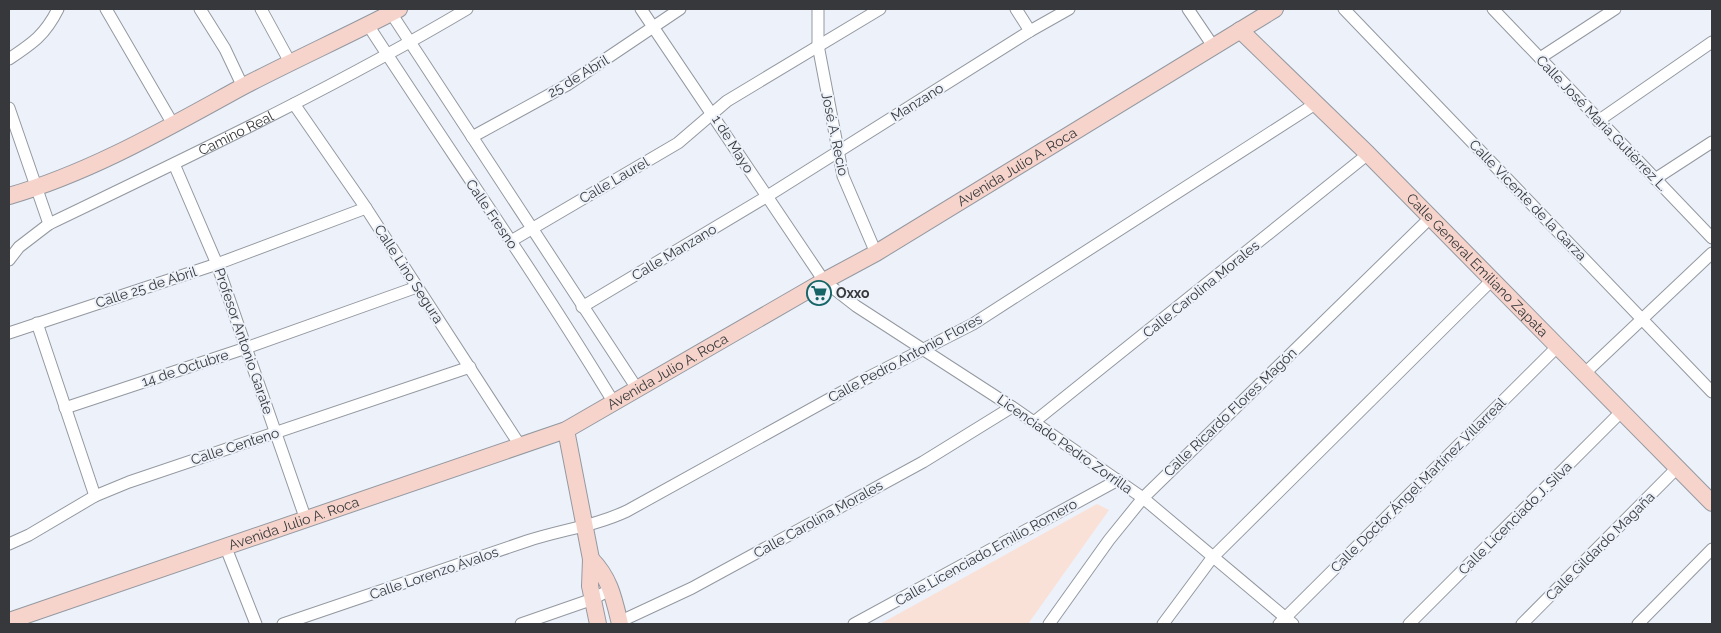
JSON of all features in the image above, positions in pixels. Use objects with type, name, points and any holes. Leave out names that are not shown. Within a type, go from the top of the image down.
[{"type":"street","points":[[9,59],[36,41],[45,32],[58,9]]},
{"type":"street","points":[[106,9],[174,126]]},
{"type":"street","points":[[200,9],[225,49],[243,87]]},
{"type":"street","points":[[261,9],[291,64]]},
{"type":"street","name":"Camino Real","points":[[9,260],[20,247],[49,224],[294,104],[412,42],[467,9]]},
{"type":"street","name":"1 de Mayo","points":[[641,9],[713,113],[766,197],[824,281]]},
{"type":"street","name":"25 de Abril","points":[[472,137],[567,85],[680,9]]},
{"type":"street","name":"José A. Recio","points":[[818,9],[818,44],[839,152],[851,198],[876,253]]},
{"type":"street","name":"Calle Laurel","points":[[511,241],[678,143],[727,101],[818,44],[880,9]]},
{"type":"street","points":[[1016,9],[1030,31]]},
{"type":"street","name":"Manzano","points":[[766,197],[1030,31],[1069,9]]},
{"type":"street","points":[[1188,9],[1213,46]]},
{"type":"street","name":"Avenida Julio A. Roca","points":[[9,620],[226,548],[566,430],[876,253],[1274,9]]},
{"type":"street","name":"Calle Vicente de la Garza","points":[[1344,9],[1712,392]]},
{"type":"street","name":"Calle José María Gutiérrez L.","points":[[1493,9],[1598,121],[1712,238]]},
{"type":"street","points":[[1540,58],[1615,9]]},
{"type":"street","points":[[9,196],[38,188],[174,126],[243,87],[395,11]]},
{"type":"street","name":"Calle Fresno","points":[[395,11],[412,42],[472,137],[638,390]]},
{"type":"street","name":"Calle Fresno","points":[[368,25],[561,316],[614,403]]},
{"type":"street","name":"Calle General Emiliano Zapata","points":[[1240,30],[1368,154],[1491,281],[1585,373],[1621,412],[1712,503]]},
{"type":"street","points":[[1598,121],[1712,42]]},
{"type":"street","name":"Calle Lino Segura","points":[[294,104],[366,208],[521,447]]},
{"type":"street","name":"Calle Pedro Antonio Flores","points":[[585,525],[608,520],[627,511],[868,377],[925,350],[973,324],[1315,104]]},
{"type":"street","points":[[9,108],[49,224]]},
{"type":"street","points":[[1655,179],[1712,142]]},
{"type":"street","name":"Calle Carolina Morales","points":[[1034,422],[1368,154]]},
{"type":"street","name":"Profesor Antonio Garate","points":[[174,164],[217,264],[306,520]]},
{"type":"street","name":"Calle Manzano","points":[[582,307],[766,197]]},
{"type":"street","name":"Calle 25 de Abril","points":[[9,333],[217,264],[366,208]]},
{"type":"street","name":"Calle Ricardo Flores Magón","points":[[1049,624],[1109,540],[1143,498],[1430,218]]},
{"type":"street","points":[[1585,373],[1712,253]]},
{"type":"street","name":"Licenciado Pedro Zorrilla","points":[[824,281],[856,306],[1012,407],[1143,498],[1285,622]]},
{"type":"street","points":[[1163,624],[1212,558],[1491,281]]},
{"type":"street","name":"14 de Octubre","points":[[65,408],[246,348],[417,287]]},
{"type":"street","points":[[37,324],[94,496]]},
{"type":"street","name":"Calle Doctor Ángel Martínez Villarreal","points":[[1285,622],[1558,346]]},
{"type":"street","name":"Calle Centeno","points":[[9,544],[29,535],[94,496],[180,463],[277,433],[470,367]]},
{"type":"street","name":"Calle Carolina Morales","points":[[620,623],[692,588],[923,462],[1012,407]]},
{"type":"street","name":"Calle Licenciado J. Silva","points":[[1409,624],[1621,412]]},
{"type":"street","points":[[566,430],[591,559],[590,586],[598,624]]},
{"type":"street","name":"Calle Gildardo Magaña","points":[[1522,624],[1677,468]]},
{"type":"street","name":"Calle Licenciado Emilio Romero","points":[[854,624],[1118,480]]},
{"type":"street","name":"Calle Lorenzo Ávalos","points":[[283,624],[546,535],[585,525]]},
{"type":"street","points":[[226,548],[256,624]]},
{"type":"street","points":[[1638,624],[1712,548]]},
{"type":"street","points":[[591,559],[601,569],[611,590],[620,623]]},
{"type":"street","points":[[522,624],[593,599],[611,590]]},
{"type":"shaded area","points":[[1097,504],[1109,510],[1028,624],[880,624]]},
{"type":"place","name":"Oxxo","points":[[819,293]]}]
